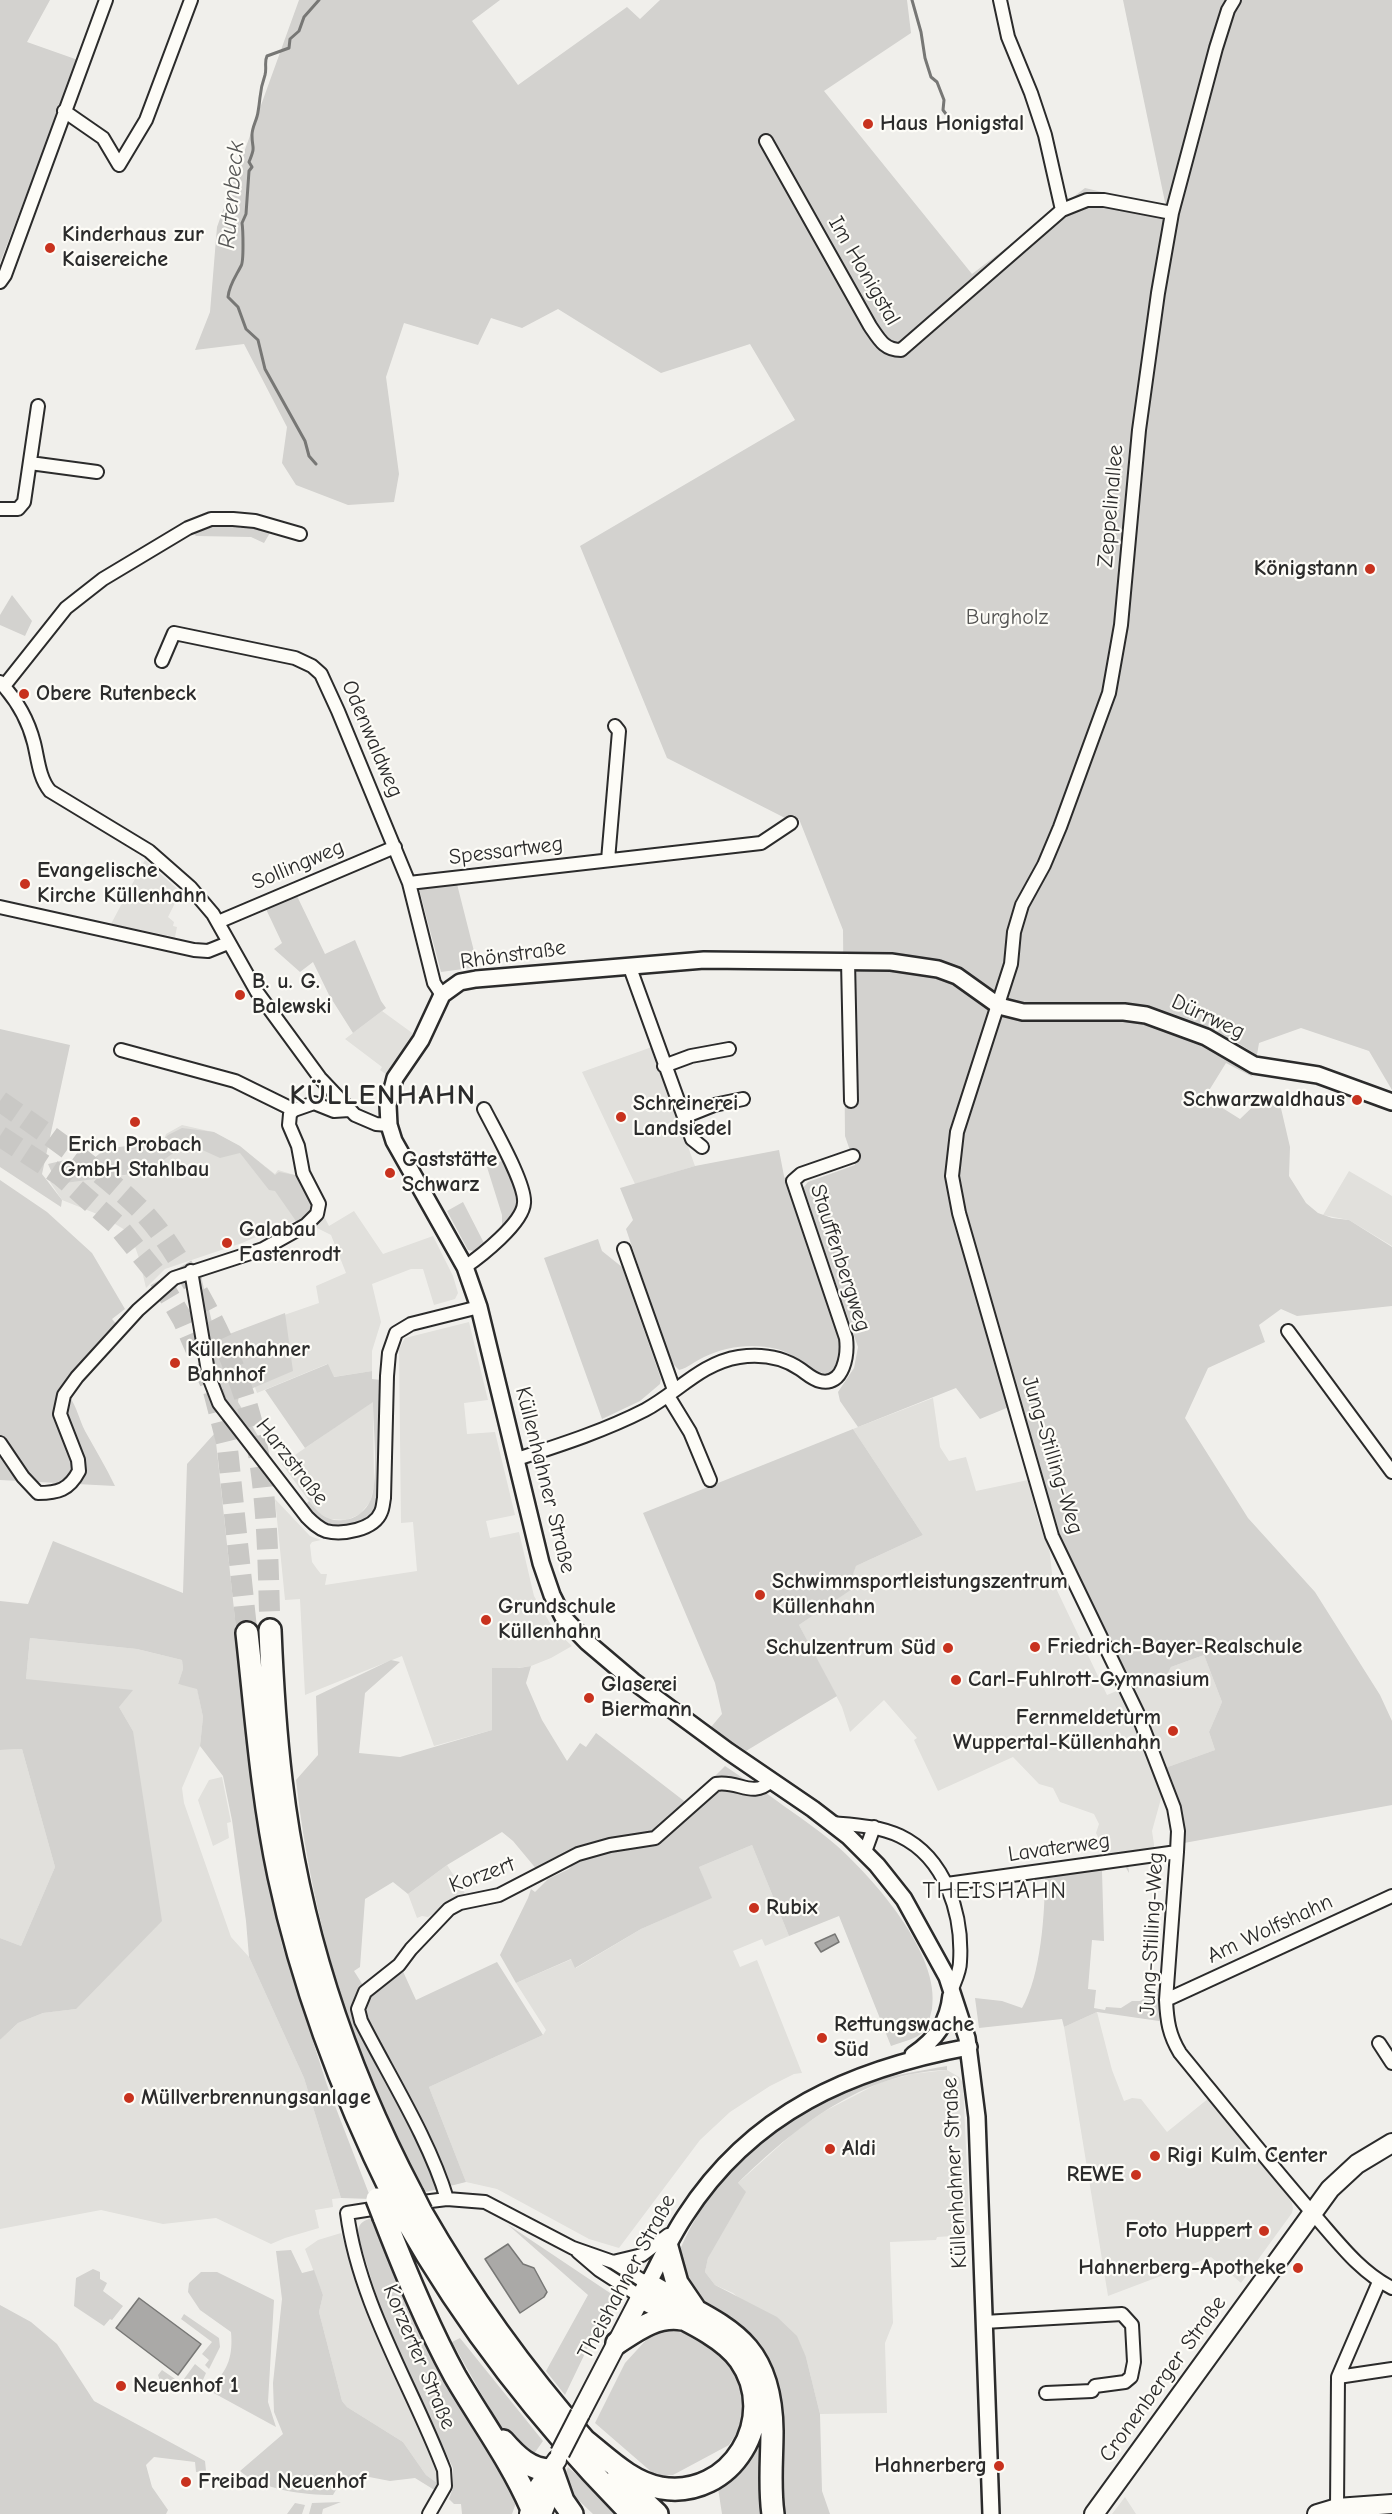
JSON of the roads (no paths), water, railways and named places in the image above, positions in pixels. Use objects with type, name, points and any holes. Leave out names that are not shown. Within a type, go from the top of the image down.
[{"type":"highway","points":[[270,1630],[281,1779],[293,1857],[314,1948],[363,2093],[437,2341],[519,2481],[534,2512]]},
{"type":"highway","points":[[247,1633],[264,1784],[279,1875],[303,1972],[345,2093],[353,2136],[398,2205],[439,2277],[499,2364],[573,2453],[632,2514]]},
{"type":"highway","points":[[398,2205],[527,2373],[584,2440],[657,2514]]},
{"type":"highway","points":[[584,2440],[631,2477],[659,2488],[672,2489],[694,2487],[724,2472],[741,2456],[751,2437],[755,2400],[747,2373],[740,2361],[689,2315],[677,2283],[672,2238]]},
{"type":"highway","points":[[644,2291],[689,2315],[735,2335],[753,2354],[764,2374],[770,2398],[773,2514]]},
{"type":"highway","points":[[617,2343],[648,2324],[689,2315]]},
{"type":"highway","points":[[486,2427],[528,2464],[539,2469],[556,2462],[563,2501],[572,2514]]},
{"type":"main road","name":"Cronenberger Straße","points":[[1094,2514],[1343,2175],[1357,2163],[1392,2144]]},
{"type":"main road","name":"Theishahner Straße","points":[[534,2512],[550,2493],[556,2462],[644,2291]]},
{"type":"main road","points":[[1317,2514],[1337,2508],[1392,2504]]},
{"type":"street","points":[[0,282],[5,275],[106,0]]},
{"type":"street","points":[[64,111],[103,138],[119,165],[146,120],[190,0]]},
{"type":"street","points":[[1000,0],[1008,37],[1045,135],[1062,210]]},
{"type":"street","name":"Zeppelinallee","points":[[999,1006],[1011,964],[1014,932],[1022,905],[1044,865],[1060,827],[1109,693],[1121,625],[1139,430],[1158,293],[1172,213],[1216,48],[1228,10],[1234,0]]},
{"type":"street","name":"Im Honigstal","points":[[766,141],[870,326],[882,344],[893,350],[901,350],[1062,210],[1087,200],[1104,200],[1172,213]]},
{"type":"street","points":[[0,509],[12,510],[22,507],[38,406]]},
{"type":"street","points":[[30,463],[97,472]]},
{"type":"street","points":[[300,534],[255,521],[233,519],[211,519],[188,528],[103,579],[66,608],[2,684],[28,723],[43,778],[50,791],[149,851],[190,887],[218,922],[228,943],[276,1020],[320,1078],[349,1110],[365,1121],[389,1125]]},
{"type":"street","name":"Odenwaldweg","points":[[162,661],[174,633],[304,661],[321,674],[409,883],[434,983],[442,995]]},
{"type":"street","points":[[608,860],[619,731],[615,726]]},
{"type":"street","name":"Spessartweg","points":[[409,883],[761,843],[791,823]]},
{"type":"street","name":"Sollingweg","points":[[218,922],[395,847]]},
{"type":"street","points":[[0,907],[194,950],[208,951],[228,943]]},
{"type":"street","name":"Rhönstraße","points":[[389,1125],[387,1105],[390,1088],[421,1040],[442,995],[460,982],[704,960],[909,963],[957,976],[999,1006]]},
{"type":"street","points":[[848,961],[851,1101]]},
{"type":"street","points":[[629,965],[692,1139],[702,1147]]},
{"type":"street","name":"Jung-Stilling-Weg","points":[[999,1006],[957,1132],[952,1176],[959,1213],[1017,1410],[1044,1515],[1137,1712],[1174,1808],[1178,1831],[1166,2000],[1170,2037],[1180,2053],[1313,2214],[1358,2264],[1379,2282],[1392,2288]]},
{"type":"street","name":"Dürrweg","points":[[999,1006],[1023,1012],[1124,1012],[1146,1015],[1206,1037],[1254,1065],[1318,1075],[1392,1102]]},
{"type":"street","points":[[664,1066],[691,1056],[729,1048]]},
{"type":"street","points":[[121,1050],[235,1081],[294,1110]]},
{"type":"street","points":[[684,1117],[714,1105],[743,1099]]},
{"type":"street","points":[[0,1443],[23,1477],[38,1493],[51,1493],[66,1489],[79,1471],[78,1460],[60,1414],[64,1395],[77,1377],[138,1310],[174,1278],[263,1249],[306,1225],[317,1214],[319,1204],[303,1173],[298,1146],[289,1125],[290,1114],[294,1110],[314,1103],[334,1111],[349,1110]]},
{"type":"street","points":[[465,1267],[509,1229],[523,1211],[525,1203],[522,1187],[484,1109]]},
{"type":"street","name":"Küllenhahner Straße","points":[[389,1125],[399,1152],[465,1267],[479,1307],[544,1575],[557,1607],[569,1625],[596,1651],[832,1823],[865,1852],[913,1912],[952,1989],[969,2047],[978,2117],[991,2514]]},
{"type":"street","name":"Stauffenbergweg","points":[[517,1459],[614,1424],[671,1393],[713,1365],[742,1356],[759,1355],[776,1359],[791,1364],[821,1381],[832,1379],[841,1371],[847,1360],[846,1338],[793,1181],[801,1174],[853,1156]]},
{"type":"street","points":[[624,1249],[671,1393],[710,1480]]},
{"type":"street","name":"Harzstraße","points":[[191,1271],[209,1377],[219,1403],[308,1517],[318,1527],[333,1532],[359,1529],[376,1519],[381,1512],[384,1498],[388,1364],[392,1340],[396,1333],[402,1327],[411,1324],[479,1307]]},
{"type":"street","points":[[1288,1331],[1392,1472]]},
{"type":"street","name":"Korzert","points":[[447,2199],[442,2181],[427,2148],[361,2021],[358,2010],[365,1992],[399,1965],[449,1909],[460,1903],[499,1894],[578,1854],[593,1849],[655,1838],[716,1784],[724,1782],[757,1790],[763,1789],[771,1780]]},
{"type":"street","name":"Küllenhahner Straße","points":[[832,1823],[874,1827],[897,1834],[910,1842],[932,1862],[947,1884],[954,1907],[961,1965],[952,1989]]},
{"type":"street","points":[[865,1852],[874,1827]]},
{"type":"street","name":"Lavaterweg","points":[[947,1884],[1177,1851]]},
{"type":"street","name":"Am Wolfshahn","points":[[1166,2000],[1392,1896]]},
{"type":"street","points":[[907,2060],[931,2042],[942,2029],[949,2012],[952,1989]]},
{"type":"street","points":[[1378,2043],[1392,2063]]},
{"type":"street","name":"Theishahner Straße","points":[[644,2291],[672,2238],[694,2203],[719,2171],[761,2130],[816,2095],[861,2075],[907,2060],[969,2047]]},
{"type":"street","points":[[447,2199],[485,2202],[573,2248],[613,2262],[644,2291]]},
{"type":"street","name":"Korzerter Straße","points":[[429,2514],[445,2486],[444,2470],[384,2333],[351,2245],[347,2213],[447,2199]]},
{"type":"street","points":[[613,2262],[642,2255],[672,2238]]},
{"type":"street","points":[[573,2248],[599,2270],[644,2291]]},
{"type":"street","points":[[1337,2508],[1338,2377],[1379,2282]]},
{"type":"street","points":[[984,2322],[1122,2314],[1132,2325],[1134,2362],[1131,2377],[1125,2382],[1095,2386],[1092,2391],[1046,2393]]},
{"type":"street","points":[[1338,2377],[1392,2369]]},
{"type":"waterway","name":"Rutenbeck","points":[[316,464],[309,456],[305,441],[265,369],[258,340],[246,329],[238,307],[228,297],[242,263],[242,223],[246,214],[249,171],[252,167],[249,162],[253,150],[252,132],[266,72],[266,58],[289,48],[290,39],[299,31],[304,17],[319,0]]},
{"type":"waterway","points":[[912,0],[925,58],[931,77],[937,82],[944,100],[943,110],[946,114]]},
{"type":"tunnel","points":[[0,1101],[88,1164],[121,1191],[145,1215],[174,1253],[212,1320],[230,1357],[255,1435],[265,1508],[270,1630]]},
{"type":"tunnel","points":[[0,1136],[61,1176],[116,1224],[155,1272],[183,1320],[213,1389],[227,1444],[247,1633]]},
{"type":"place","name":"Haus Honigstal","points":[[868,124]]},
{"type":"place","name":"Kinderhaus zur Kaisereiche","points":[[50,248]]},
{"type":"place","name":"Königstann","points":[[1370,569]]},
{"type":"place","name":"Obere Rutenbeck","points":[[24,694]]},
{"type":"place","name":"Evangelische Kirche Küllenhahn","points":[[25,884]]},
{"type":"place","name":"B. u. G. Balewski","points":[[240,995]]},
{"type":"place","name":"Schwarzwaldhaus","points":[[1357,1100]]},
{"type":"place","name":"Schreinerei Landsiedel","points":[[621,1117]]},
{"type":"place","name":"Erich Probach GmbH Stahlbau","points":[[135,1122]]},
{"type":"place","name":"Gaststätte Schwarz","points":[[390,1173]]},
{"type":"place","name":"Galabau Fastenrodt","points":[[227,1243]]},
{"type":"place","name":"Küllenhahner Bahnhof","points":[[175,1363]]},
{"type":"place","name":"Schwimmsportleistungszentrum Küllenhahn","points":[[760,1595]]},
{"type":"place","name":"Grundschule Küllenhahn","points":[[486,1620]]},
{"type":"place","name":"Friedrich-Bayer-Realschule","points":[[1035,1647]]},
{"type":"place","name":"Schulzentrum Süd","points":[[948,1648]]},
{"type":"place","name":"Carl-Fuhlrott-Gymnasium","points":[[956,1680]]},
{"type":"place","name":"Glaserei Biermann","points":[[589,1698]]},
{"type":"place","name":"Fernmeldeturm Wuppertal-Küllenhahn","points":[[1173,1731]]},
{"type":"place","name":"Rubix","points":[[754,1908]]},
{"type":"place","name":"Rettungswache Süd","points":[[822,2038]]},
{"type":"place","name":"Müllverbrennungsanlage","points":[[129,2098]]},
{"type":"place","name":"Aldi","points":[[830,2149]]},
{"type":"place","name":"Rigi Kulm Center","points":[[1155,2156]]},
{"type":"place","name":"REWE","points":[[1136,2175]]},
{"type":"place","name":"Foto Huppert","points":[[1264,2231]]},
{"type":"place","name":"Hahnerberg-Apotheke","points":[[1298,2268]]},
{"type":"place","name":"Neuenhof 1","points":[[121,2386]]},
{"type":"place","name":"Hahnerberg","points":[[999,2466]]},
{"type":"place","name":"Freibad Neuenhof","points":[[186,2482]]},
{"type":"district","name":"KÜLLENHAHN","points":[[383,1096]]},
{"type":"district","name":"THEISHAHN","points":[[995,1891]]},
{"type":"park label","name":"Burgholz","points":[[1007,618]]}]
